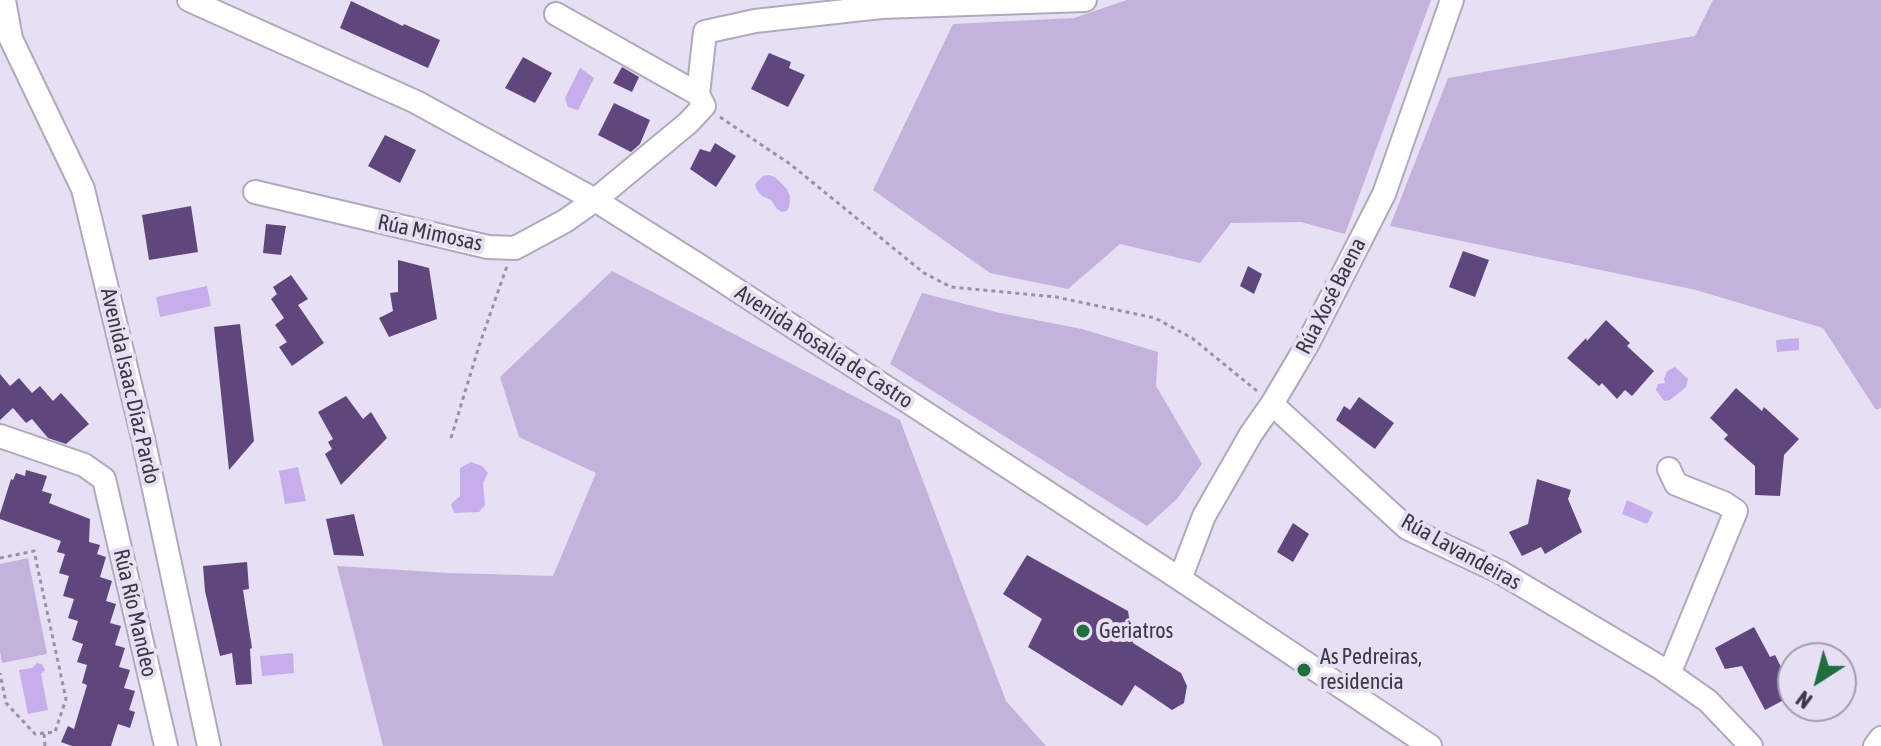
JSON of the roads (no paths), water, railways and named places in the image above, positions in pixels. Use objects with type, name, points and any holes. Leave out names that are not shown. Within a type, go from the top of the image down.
[{"type":"street","name":"Avenida Isaac Díaz Pardo","points":[[4,0],[6,32],[83,189],[143,438],[209,746]]},
{"type":"street","name":"Avenida Rosalía de Castro","points":[[189,0],[416,102],[595,200],[1180,579],[1430,746]]},
{"type":"street","points":[[595,200],[688,123],[701,100],[705,32],[755,21],[881,7],[1085,0]]},
{"type":"street","name":"Rúa Xosé Baena","points":[[1180,579],[1204,516],[1307,345],[1384,194],[1452,0]]},
{"type":"street","points":[[556,14],[701,100]]},
{"type":"street","name":"Rúa Mimosas","points":[[255,192],[488,247],[515,248],[565,221],[595,200]]},
{"type":"street","name":"Rúa Lavandeiras","points":[[1272,404],[1407,528],[1500,572],[1669,674],[1708,701],[1751,746]]},
{"type":"street","name":"Rúa Río Mandeo","points":[[0,436],[84,465],[104,479],[166,746]]},
{"type":"street","points":[[1669,469],[1676,484],[1736,511],[1669,674]]},
{"type":"street","points":[[1875,746],[1881,738]]},
{"type":"place","name":"Geriatros","points":[[1083,631]]},
{"type":"place","name":"As Pedreiras, residencia","points":[[1304,670]]}]
